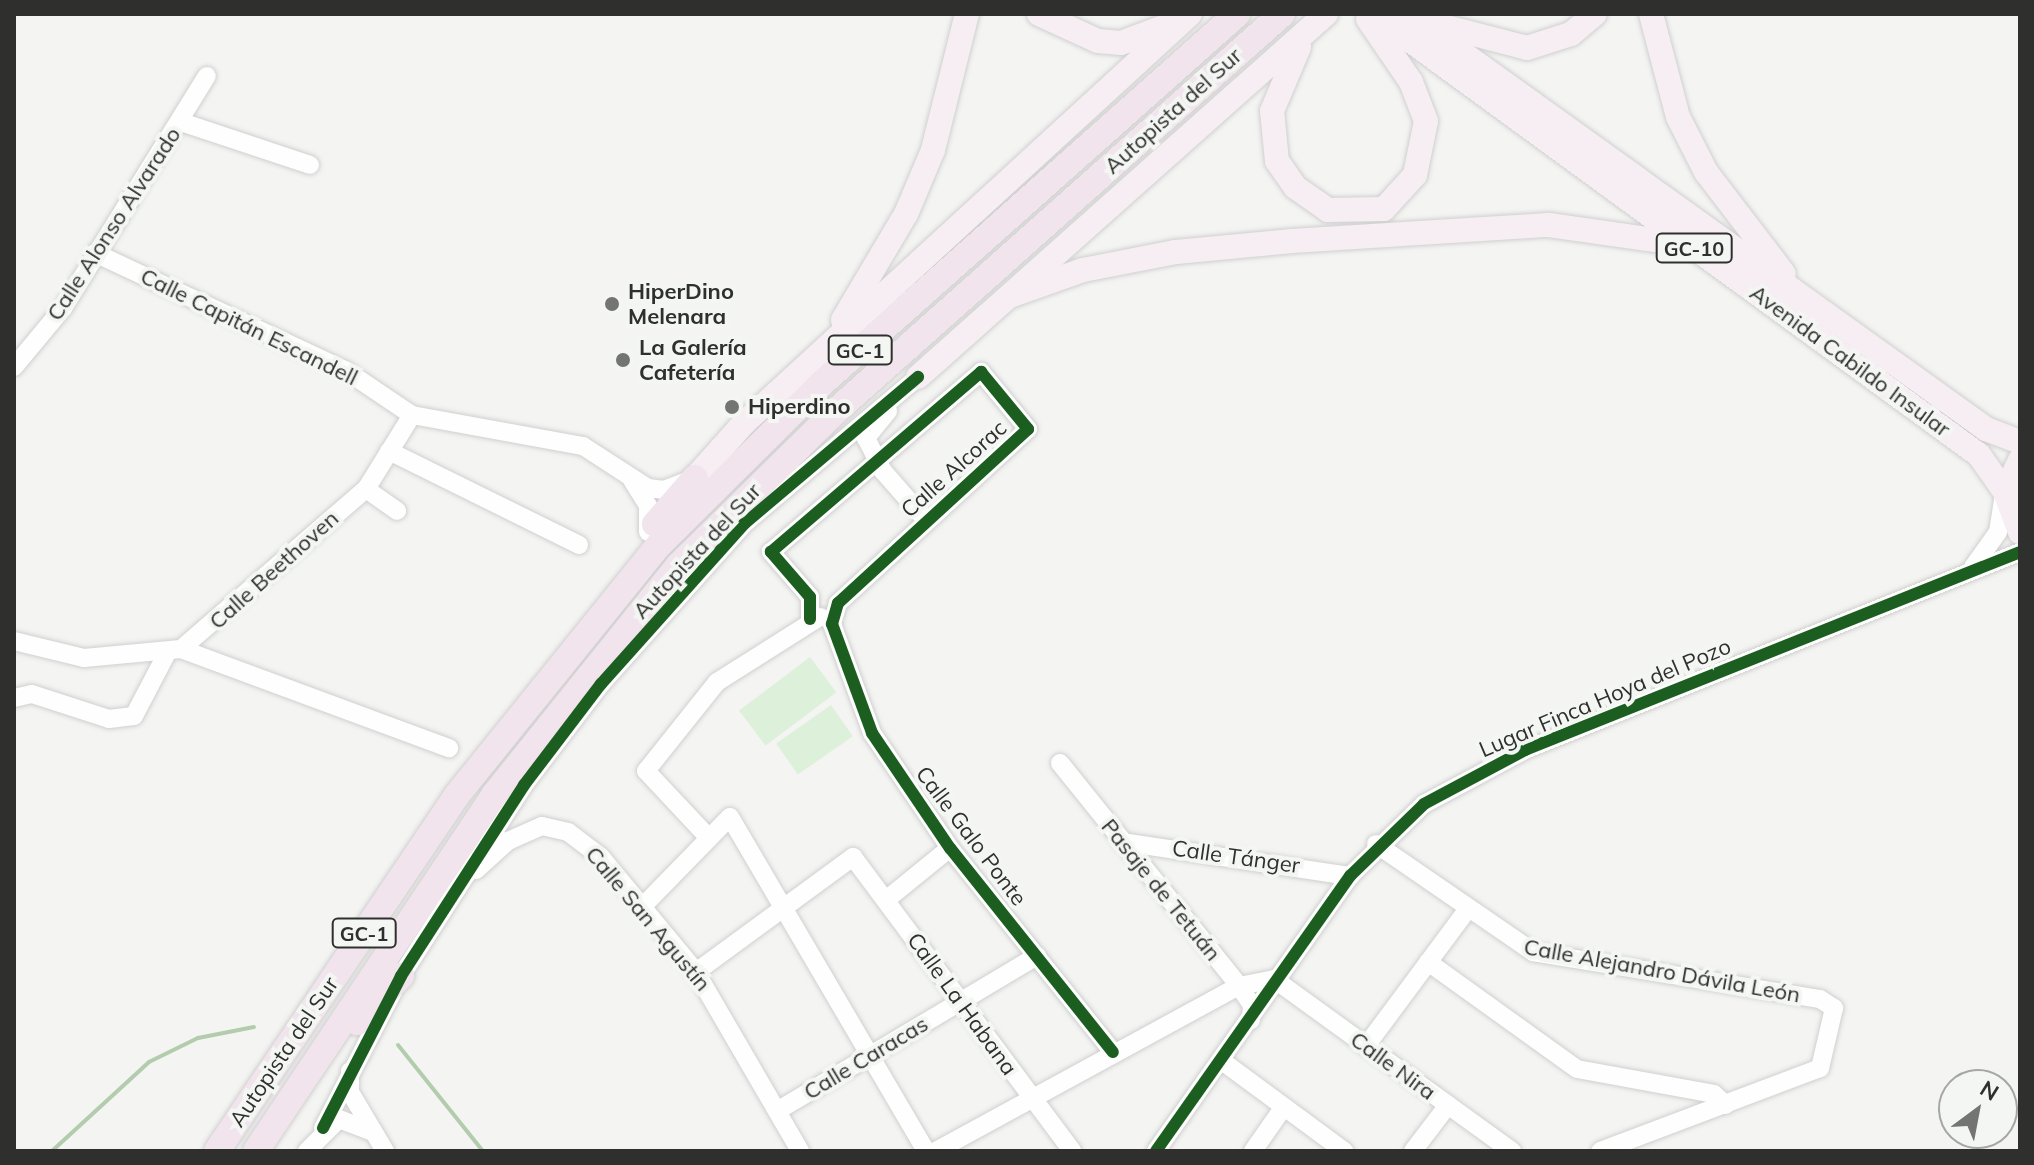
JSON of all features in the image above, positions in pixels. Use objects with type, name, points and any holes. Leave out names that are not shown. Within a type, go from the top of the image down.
[{"type":"highway","name":"Autopista del Sur","points":[[217,1151],[514,717],[659,545],[764,439],[1237,14]]},
{"type":"highway","name":"Autopista del Sur","points":[[256,1151],[494,795],[679,565],[837,410],[1282,14]]},
{"type":"highway","points":[[514,717],[548,648],[695,478]]},
{"type":"highway","points":[[303,1080],[401,976]]},
{"type":"main road","points":[[801,371],[860,296],[906,214],[952,95],[967,14]]},
{"type":"main road","points":[[1039,14],[1075,36],[1121,43],[1190,14]]},
{"type":"main road","points":[[695,478],[801,371],[1190,14]]},
{"type":"main road","points":[[1322,18],[1277,94],[1272,148],[1307,199],[1328,210],[1370,213],[1408,188],[1422,159],[1426,121],[1411,82],[1365,14]]},
{"type":"main road","name":"Avenida Cabildo Insular","points":[[1374,14],[1979,455],[2005,492]]},
{"type":"main road","points":[[1411,16],[1527,48],[1571,34],[1595,14]]},
{"type":"main road","points":[[1651,14],[1678,117],[1706,172],[1815,308]]},
{"type":"main road","name":"Avenida Cabildo Insular","points":[[1411,16],[1986,429],[2020,442]]},
{"type":"main road","points":[[918,377],[1322,18]]},
{"type":"main road","points":[[1010,296],[1083,270],[1176,252],[1292,241],[1585,226],[1691,246]]},
{"type":"main road","points":[[2005,492],[2020,460]]},
{"type":"main road","name":"GC-10","points":[[2005,492],[2020,532]]},
{"type":"street","name":"Calle Alonso Alvarado","points":[[14,367],[63,308],[207,76]]},
{"type":"street","points":[[181,122],[310,165]]},
{"type":"street","name":"Calle Capitán Escandell","points":[[95,253],[345,370],[412,415],[583,446],[664,490],[695,478]]},
{"type":"street","name":"Calle Alcorac","points":[[838,603],[1028,429],[981,372],[876,461]]},
{"type":"street","points":[[918,377],[866,438],[876,461],[926,520]]},
{"type":"street","points":[[307,1151],[323,1128],[351,1064],[401,976],[524,785],[647,628],[744,524],[918,377]]},
{"type":"street","name":"Calle Beethoven","points":[[174,651],[366,489],[412,415]]},
{"type":"street","points":[[389,451],[579,545]]},
{"type":"street","points":[[709,838],[653,784],[646,771],[653,758],[707,693],[810,619],[832,624],[838,603],[810,597],[771,552],[876,461]]},
{"type":"street","name":"Calle Capitán Escandell","points":[[625,471],[648,506],[648,532]]},
{"type":"street","points":[[366,489],[397,511]]},
{"type":"street","name":"Lugar Finca Hoya del Pozo","points":[[1967,573],[1990,552],[2005,492]]},
{"type":"street","name":"Lugar Finca Hoya del Pozo","points":[[1156,1151],[1251,1020],[1274,979],[1376,844],[1456,784],[1525,750],[2020,552]]},
{"type":"street","points":[[810,597],[810,619]]},
{"type":"street","name":"Calle Galo Ponte","points":[[832,624],[872,733],[950,848],[1113,1052]]},
{"type":"street","points":[[14,641],[84,658],[174,651],[449,748]]},
{"type":"street","points":[[14,698],[32,694],[109,719],[134,716],[174,651]]},
{"type":"street","name":"Pasaje de Tetuán","points":[[1060,763],[1239,986],[1252,1005],[1251,1020]]},
{"type":"street","points":[[643,906],[730,817],[926,1151]]},
{"type":"street","name":"Calle San Agustín","points":[[467,877],[523,832],[554,827],[601,857],[696,972],[800,1151]]},
{"type":"street","name":"Calle Tánger","points":[[1122,842],[1350,876]]},
{"type":"street","name":"Calle Alejandro Dávila León","points":[[1376,844],[1467,910],[1533,952],[1820,999],[1834,1008],[1820,1068],[1726,1105]]},
{"type":"street","points":[[886,900],[950,848]]},
{"type":"street","name":"Calle La Habana","points":[[781,907],[853,857],[1072,1151]]},
{"type":"street","points":[[696,972],[781,907]]},
{"type":"street","points":[[1366,1046],[1467,910]]},
{"type":"street","name":"Calle Caracas","points":[[777,1111],[1037,956]]},
{"type":"street","points":[[1428,962],[1577,1069],[1714,1094],[1726,1105],[1600,1151]]},
{"type":"street","points":[[936,1151],[1239,986],[1274,979]]},
{"type":"street","name":"Calle Nira","points":[[1274,979],[1512,1151]]},
{"type":"street","points":[[1222,1061],[1344,1151]]},
{"type":"street","points":[[351,1064],[350,1092],[385,1151]]},
{"type":"street","points":[[1413,1151],[1448,1105]]},
{"type":"street","points":[[1253,1151],[1283,1108]]},
{"type":"street","points":[[323,1128],[355,1120],[372,1133]]},
{"type":"green space","points":[[810,657],[836,692],[765,746],[739,711]]},
{"type":"green space","points":[[831,705],[853,736],[798,775],[776,743]]},
{"type":"waterway","points":[[52,1151],[149,1062],[198,1038],[254,1027]]},
{"type":"waterway","points":[[398,1045],[483,1151]]},
{"type":"cycle path","points":[[810,619],[810,597],[771,552],[981,372],[1028,429],[838,603],[832,624],[872,733],[950,848],[1113,1052]]},
{"type":"cycle path","points":[[323,1128],[401,976],[524,785],[601,684],[744,524],[918,377]]},
{"type":"cycle path","points":[[1156,1151],[1350,876],[1424,804],[1525,750],[2020,552]]},
{"type":"place","name":"HiperDino Melenara","points":[[612,304]]},
{"type":"place","name":"La Galería Cafetería","points":[[623,360]]},
{"type":"place","name":"Hiperdino","points":[[732,407]]}]
